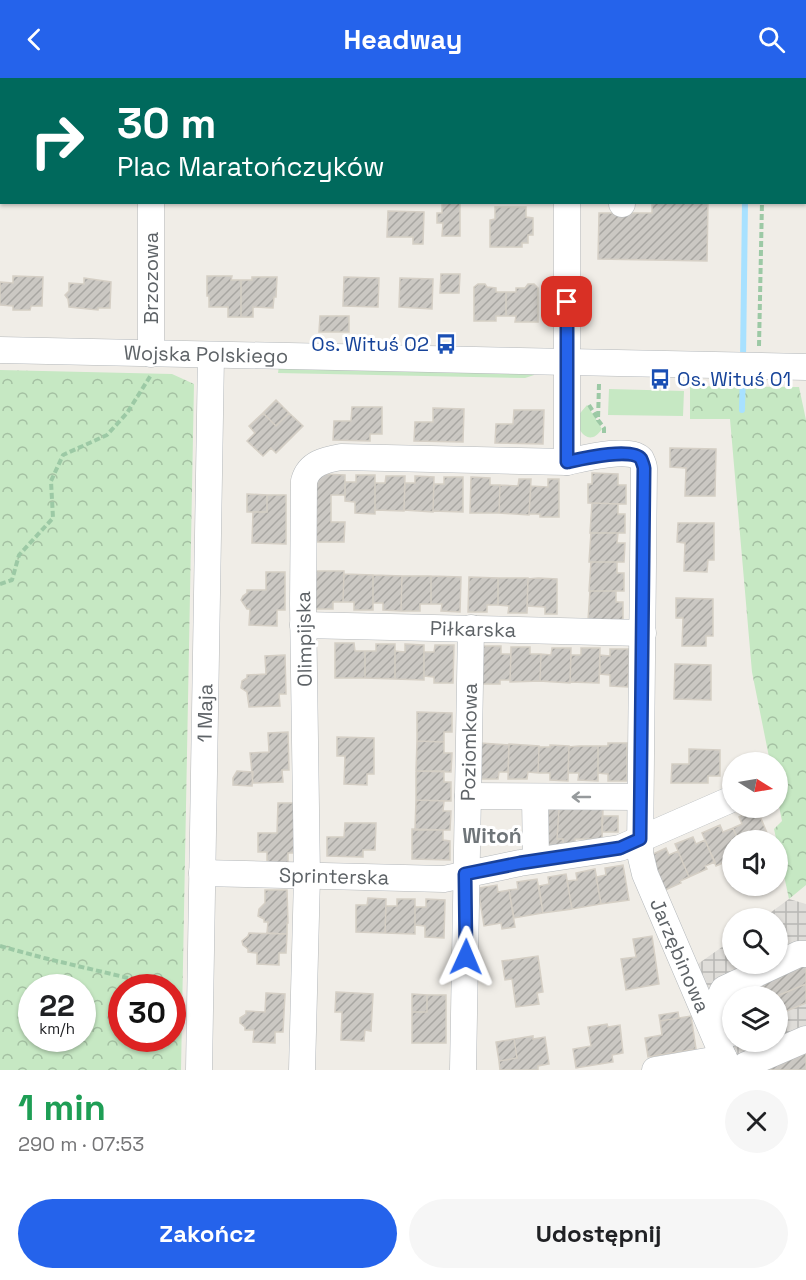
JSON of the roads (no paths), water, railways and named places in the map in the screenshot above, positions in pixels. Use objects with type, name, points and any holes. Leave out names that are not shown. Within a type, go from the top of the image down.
[{"type":"street","name":"Brzozowa","points":[[151,204],[152,364]]},
{"type":"street","points":[[567,204],[567,462]]},
{"type":"street","name":"Wojska Polskiego","points":[[0,350],[152,364],[211,356],[566,363],[748,362],[806,367]]},
{"type":"street","name":"1 Maja","points":[[199,1070],[211,356]]},
{"type":"street","name":"Olimpijska","points":[[302,1070],[307,877],[303,625],[304,481],[307,473],[323,460],[341,457],[567,462],[603,454],[636,455],[642,460],[644,468],[643,633]]},
{"type":"street","name":"Piłkarska","points":[[303,625],[643,633]]},
{"type":"street","name":"Poziomkowa","points":[[463,1070],[471,628]]},
{"type":"street","name":"Jarzębinowa","points":[[643,633],[640,853],[645,874],[736,1061]]},
{"type":"street","points":[[468,796],[640,797]]},
{"type":"street","points":[[526,797],[536,860]]},
{"type":"street","name":"Sprinterska","points":[[202,873],[444,879],[536,860],[620,848],[722,803]]},
{"type":"street","points":[[730,986],[799,954],[806,954]]},
{"type":"street","points":[[722,992],[720,994],[722,1007]]},
{"type":"street","points":[[655,1070],[736,1061],[806,1039]]},
{"type":"waterway","points":[[743,361],[745,204]]},
{"type":"waterway","points":[[742,410],[743,371]]},
{"type":"place","name":"Os. Wituś 02","points":[[446,344]]},
{"type":"place","name":"Os. Wituś 01","points":[[660,379]]},
{"type":"district","name":"Witoń","points":[[492,835]]}]
